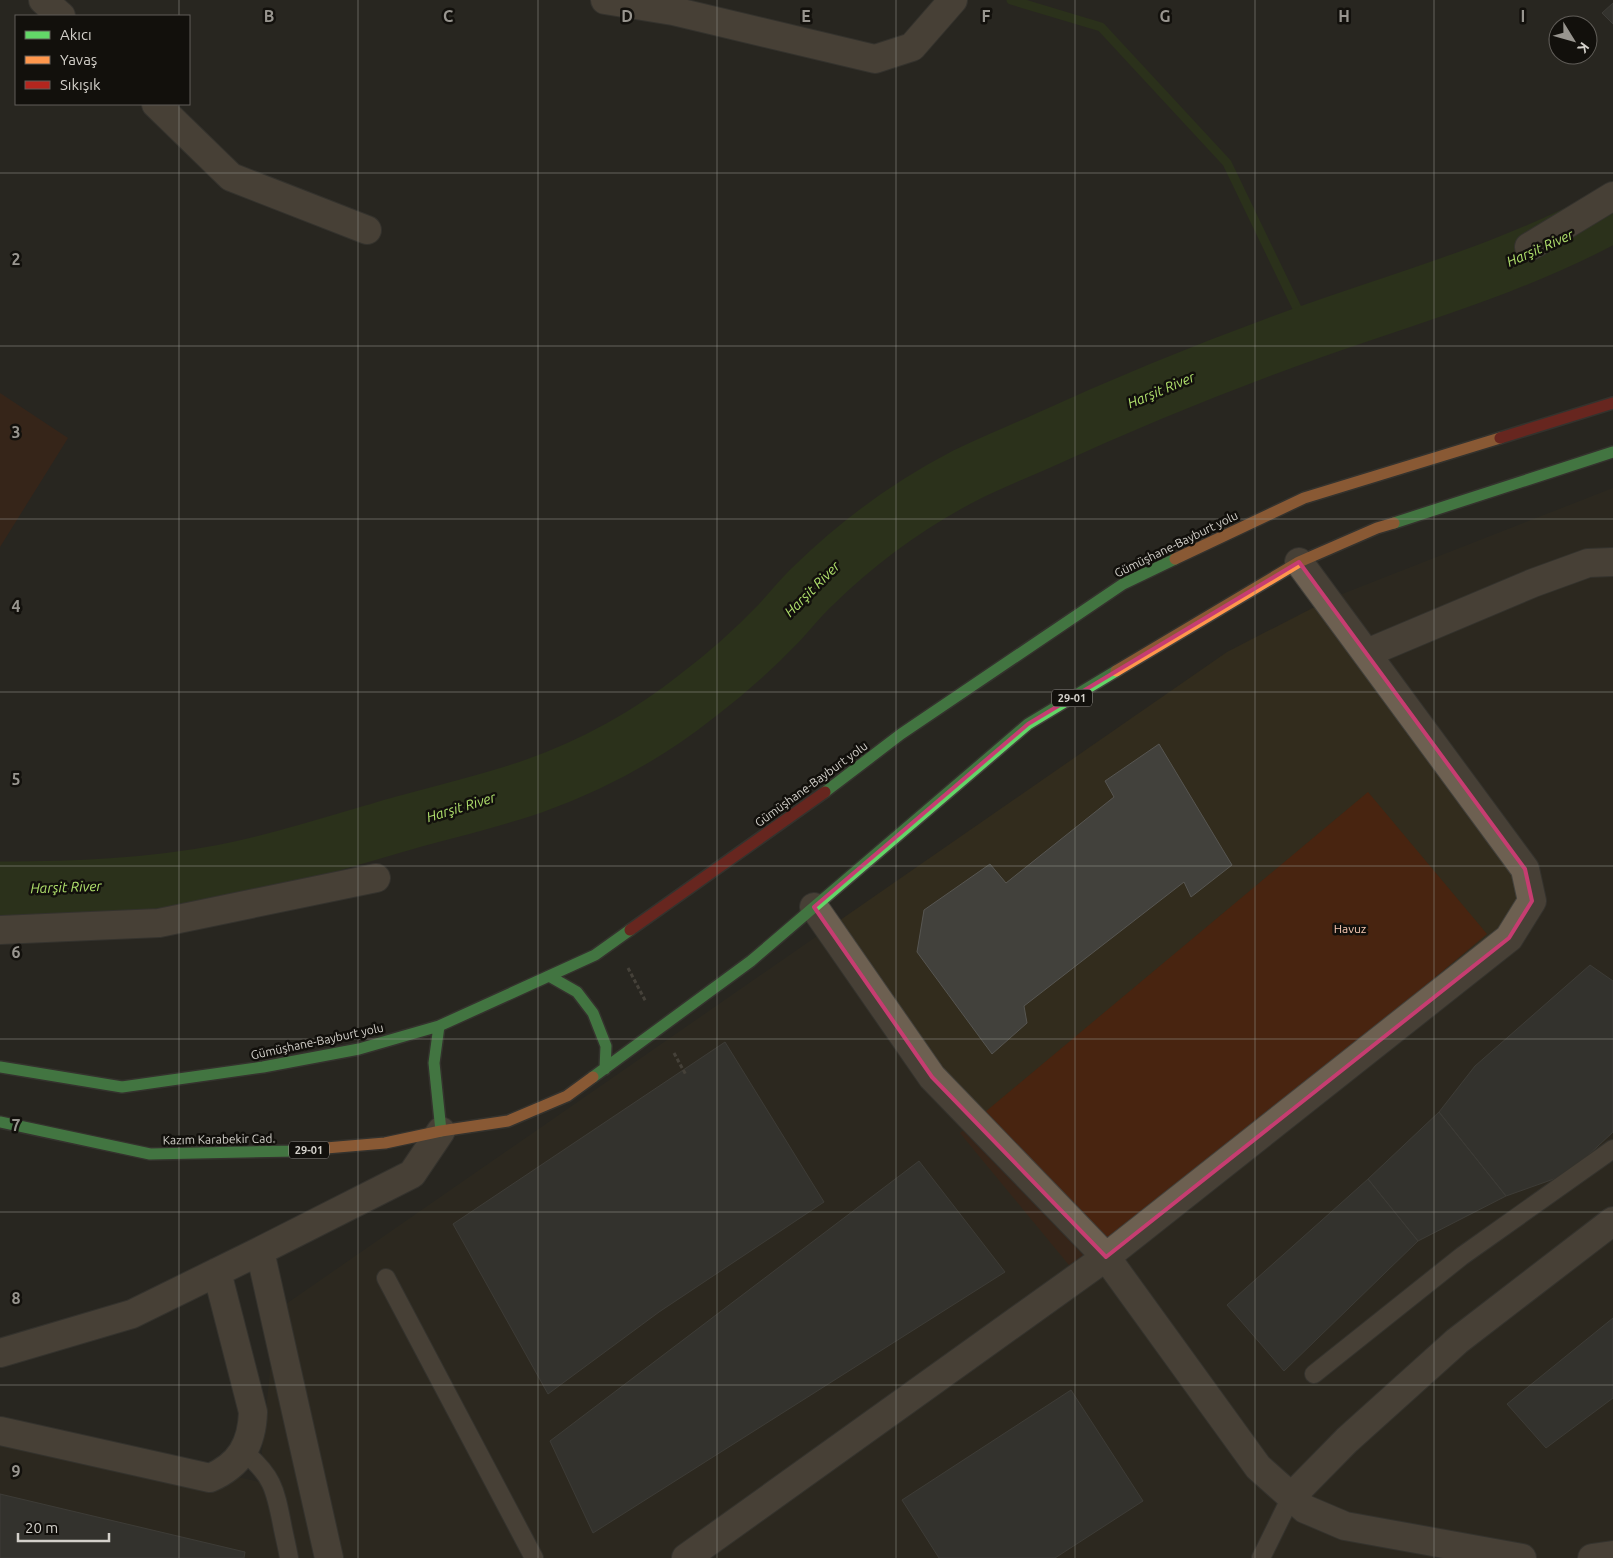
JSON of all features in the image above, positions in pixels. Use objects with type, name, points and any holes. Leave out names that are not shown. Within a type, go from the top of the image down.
[{"type":"main road","name":"Gümüşhane-Bayburt yolu","points":[[0,1067],[122,1087],[263,1067],[349,1051],[439,1026],[595,955],[811,803],[902,734],[1123,584],[1304,498],[1613,403]]},
{"type":"main road","name":"29-01","points":[[605,1069],[751,960],[1028,724],[1299,562],[1376,528],[1613,452]]},
{"type":"main road","points":[[549,976],[577,992],[593,1013],[606,1046],[605,1069]]},
{"type":"main road","points":[[439,1026],[434,1063],[441,1131]]},
{"type":"main road","name":"Kazım Karabekir Cad.","points":[[0,1122],[150,1154],[296,1152],[385,1142],[508,1121],[567,1096],[605,1069]]},
{"type":"street","points":[[43,0],[60,15]]},
{"type":"street","points":[[605,0],[673,11],[875,59],[912,47],[954,0]]},
{"type":"street","points":[[157,105],[232,177],[367,230]]},
{"type":"street","points":[[1529,246],[1613,196]]},
{"type":"street","points":[[686,1558],[1106,1257],[1509,938],[1532,901],[1525,869],[1299,562]]},
{"type":"street","points":[[1367,653],[1588,563],[1613,562]]},
{"type":"street","points":[[0,930],[159,922],[376,878]]},
{"type":"street","points":[[814,907],[932,1077],[1106,1257],[1258,1468],[1304,1509],[1345,1526],[1522,1558]]},
{"type":"street","points":[[0,1353],[132,1314],[260,1251],[412,1174],[441,1131]]},
{"type":"street","points":[[1291,1497],[1348,1440],[1457,1342],[1613,1221]]},
{"type":"street","points":[[260,1251],[329,1558]]},
{"type":"street","points":[[0,1431],[210,1478],[231,1466],[248,1443],[252,1428],[253,1412],[217,1272]]},
{"type":"street","points":[[1592,1558],[1613,1555]]},
{"type":"lane","points":[[1314,1374],[1462,1256],[1613,1149]]},
{"type":"lane","points":[[386,1278],[534,1558]]},
{"type":"lane","points":[[243,1450],[266,1473],[275,1490],[289,1558]]},
{"type":"lane","points":[[1261,1558],[1291,1497]]},
{"type":"path","points":[[614,942],[686,1075]]},
{"type":"highlighted area","points":[[1299,562],[1525,869],[1532,901],[1509,938],[1106,1257],[932,1077],[814,907],[1028,724]]},
{"type":"shaded area","points":[[1613,488],[1613,1558],[0,1558],[0,1423],[259,1482],[276,1311],[1227,652],[1332,598]]},
{"type":"green space","points":[[0,393],[68,438],[0,547]]},
{"type":"green space","name":"Havuz","points":[[1368,792],[1487,934],[1078,1276],[960,1133]]},
{"type":"building","points":[[1613,3],[1613,24],[1602,13]]},
{"type":"building","points":[[1159,744],[1232,865],[1191,897],[1184,882],[1024,1006],[1027,1023],[992,1054],[917,952],[924,910],[990,864],[1006,883],[1114,797],[1105,781]]},
{"type":"building","points":[[1590,965],[1613,981],[1613,1132],[1568,1174],[1506,1196],[1439,1112],[1475,1066]]},
{"type":"building","points":[[725,1042],[824,1202],[659,1312],[548,1394],[453,1224]]},
{"type":"building","points":[[1439,1112],[1506,1196],[1418,1241],[1368,1179]]},
{"type":"building","points":[[919,1161],[1005,1272],[593,1533],[550,1441]]},
{"type":"building","points":[[1368,1179],[1418,1241],[1284,1371],[1227,1305]]},
{"type":"building","points":[[1613,1318],[1613,1398],[1546,1448],[1507,1404]]},
{"type":"building","points":[[1071,1390],[1143,1501],[1055,1558],[939,1558],[902,1500]]},
{"type":"building","points":[[0,1494],[245,1552],[244,1558],[0,1558]]},
{"type":"waterway","points":[[1011,0],[1101,27],[1227,163],[1309,333]]},
{"type":"waterway","name":"Harşit River","points":[[0,889],[140,884],[223,872],[291,856],[485,801],[556,778],[619,748],[678,710],[749,652],[809,590],[849,553],[886,524],[945,486],[993,462],[1209,370],[1504,264],[1541,249],[1613,214]]},
{"type":"traffic: fast","points":[[1394,523],[1613,452]]},
{"type":"traffic: fast","points":[[825,792],[901,734],[1123,584],[1175,559]]},
{"type":"traffic: fast","points":[[593,1077],[751,961],[1028,724],[1116,671]]},
{"type":"traffic: fast","points":[[0,1067],[122,1087],[263,1067],[359,1049],[439,1026],[595,955],[630,930]]},
{"type":"traffic: fast","points":[[549,976],[577,992],[593,1013],[606,1046],[605,1069]]},
{"type":"traffic: fast","points":[[439,1026],[434,1063],[441,1131]]},
{"type":"traffic: fast","points":[[0,1122],[150,1154],[296,1151],[326,1148]]},
{"type":"traffic: slow","points":[[1175,559],[1304,498],[1500,438]]},
{"type":"traffic: slow","points":[[1116,671],[1299,562],[1377,528],[1394,523]]},
{"type":"traffic: slow","points":[[326,1148],[385,1143],[441,1131],[508,1121],[567,1096],[593,1077]]},
{"type":"traffic: jam","points":[[1500,438],[1613,403]]},
{"type":"traffic: jam","points":[[630,930],[825,792]]}]
